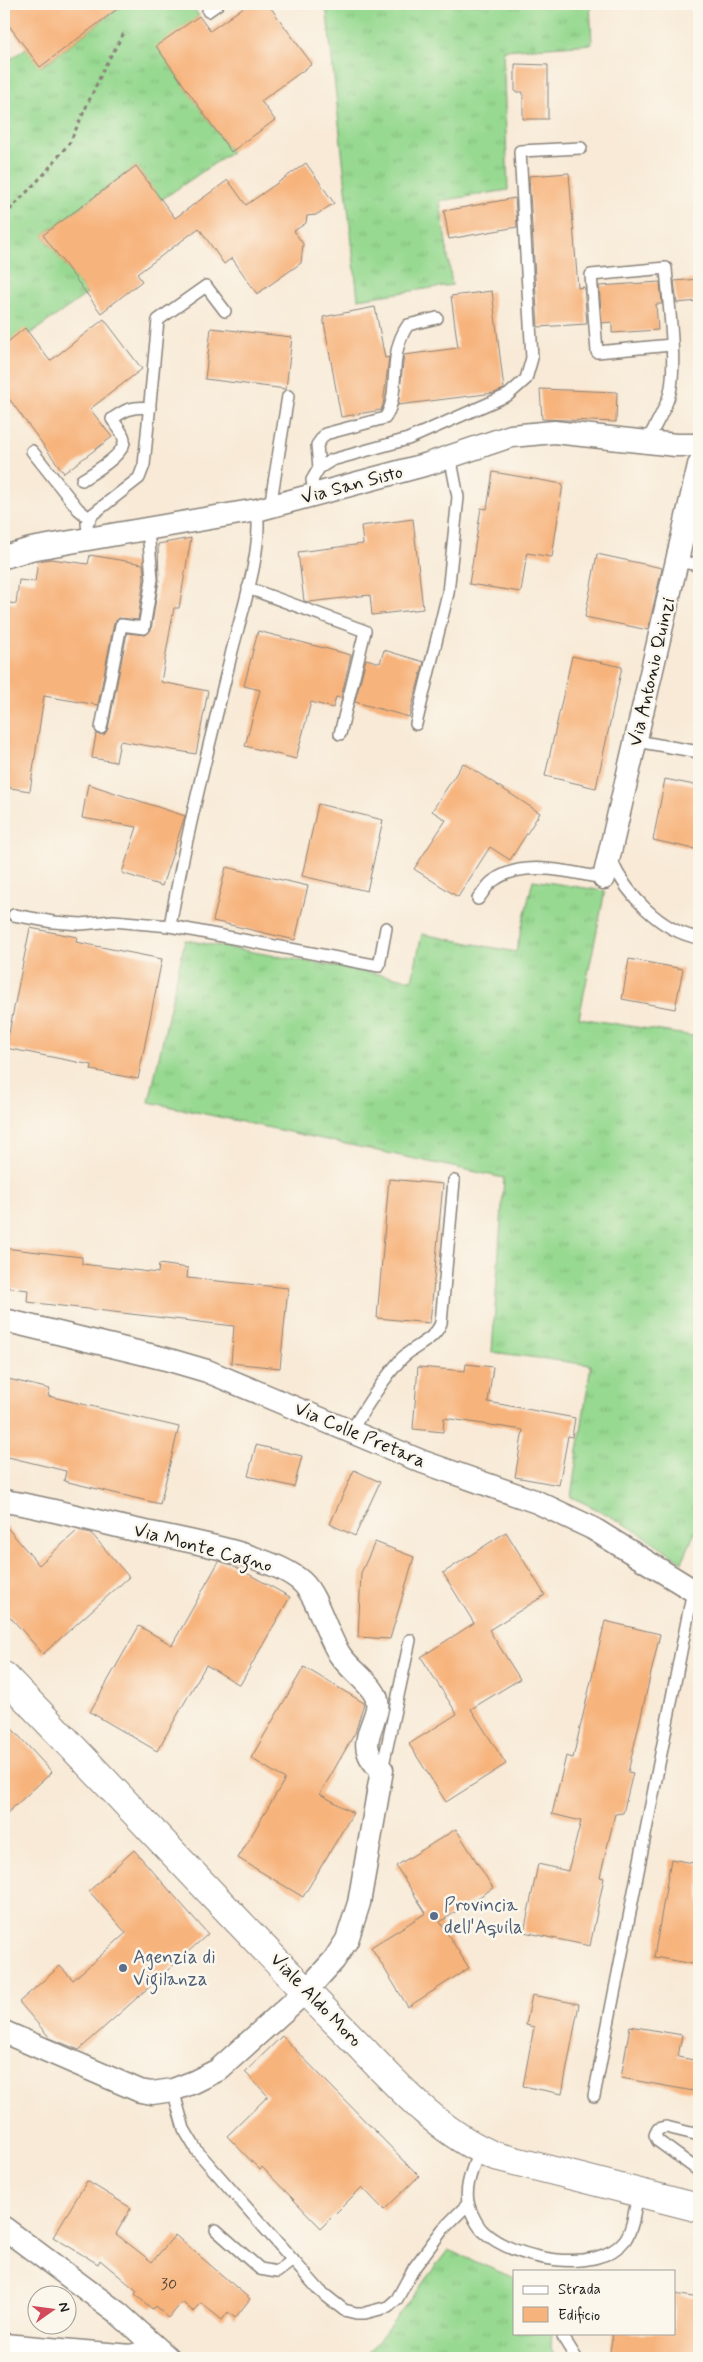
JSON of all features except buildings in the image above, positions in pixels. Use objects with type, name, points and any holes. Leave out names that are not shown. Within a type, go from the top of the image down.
[{"type":"street","name":"Via San Sisto","points":[[4,557],[90,528],[148,528],[263,508],[450,456],[511,436],[536,432],[554,432],[647,442],[699,445]]},
{"type":"street","name":"Via Antonio Quinzi","points":[[604,878],[699,465]]},
{"type":"street","name":"Via Colle Pretara","points":[[4,1320],[166,1359],[199,1369],[424,1462],[537,1502],[592,1528],[696,1592]]},
{"type":"street","name":"Via Monte Cagno","points":[[6,1501],[241,1554],[283,1569],[293,1575],[308,1590],[326,1630],[341,1656],[376,1695],[377,1709],[368,1732],[367,1746],[372,1761],[382,1770]]},
{"type":"street","name":"Viale Aldo Moro","points":[[4,1676],[306,1991],[422,2108],[452,2133],[479,2150],[511,2161],[699,2208]]},
{"type":"street","points":[[4,2032],[140,2091],[157,2092],[173,2090],[207,2076],[229,2062],[306,1991],[334,1960],[352,1928],[359,1903],[382,1770]]},
{"type":"street","points":[[4,2228],[118,2313],[160,2351]]},
{"type":"street","points":[[4,2344],[131,2356],[160,2351]]},
{"type":"lane","points":[[208,11],[218,4]]},
{"type":"lane","points":[[315,495],[312,480],[319,468],[332,460],[408,439],[508,395],[526,379],[532,358],[520,151],[581,148]]},
{"type":"lane","points":[[647,442],[669,396],[672,372],[671,345],[666,268],[591,276],[597,352],[671,345]]},
{"type":"lane","points":[[90,528],[93,514],[139,478],[144,465],[158,320],[206,286],[225,311]]},
{"type":"lane","points":[[319,468],[317,445],[325,434],[386,418],[391,409],[394,362],[399,337],[408,325],[437,318]]},
{"type":"lane","points":[[170,926],[181,863],[248,588],[263,508],[288,396]]},
{"type":"lane","points":[[82,480],[118,454],[125,445],[124,438],[112,419],[126,408],[135,406],[150,408]]},
{"type":"lane","points":[[32,451],[78,509],[90,528]]},
{"type":"lane","points":[[416,724],[448,593],[458,497],[450,456]]},
{"type":"lane","points":[[101,728],[121,625],[144,628],[152,579],[148,528]]},
{"type":"lane","points":[[677,562],[699,565]]},
{"type":"lane","points":[[248,588],[365,631],[340,734]]},
{"type":"lane","points":[[636,741],[699,752]]},
{"type":"lane","points":[[609,856],[620,881],[651,914],[685,936],[699,938]]},
{"type":"lane","points":[[478,898],[493,881],[512,872],[537,868],[604,878]]},
{"type":"lane","points":[[14,915],[53,922],[81,924],[113,921],[170,926],[379,966],[386,928]]},
{"type":"lane","points":[[351,1431],[380,1384],[404,1356],[437,1332],[441,1323],[454,1181]]},
{"type":"lane","points":[[594,2096],[696,1592]]},
{"type":"lane","points":[[382,1770],[410,1640]]},
{"type":"lane","points":[[173,2090],[184,2129],[193,2146],[320,2292],[344,2310],[365,2313],[388,2307],[397,2299],[414,2268],[443,2229],[468,2204]]},
{"type":"lane","points":[[699,2135],[666,2128],[658,2129],[655,2135],[658,2141],[699,2171]]},
{"type":"lane","points":[[479,2150],[468,2186],[468,2204],[482,2231],[502,2246],[544,2258],[574,2265],[608,2255],[625,2240],[633,2220],[638,2192]]},
{"type":"lane","points":[[216,2230],[260,2269],[277,2272],[293,2260]]},
{"type":"lane","points":[[564,2334],[563,2337],[576,2358]]},
{"type":"path","points":[[4,216],[45,173],[70,142],[106,64],[124,33]]},
{"type":"green space","points":[[124,4],[198,4],[193,7],[199,16],[157,47],[231,152],[161,200],[136,166],[43,235],[87,294],[30,334],[25,329],[4,345],[4,64],[26,48],[41,67]]},
{"type":"green space","points":[[326,4],[590,4],[592,44],[503,50],[508,190],[440,201],[452,285],[358,299]]},
{"type":"green space","points":[[533,880],[605,891],[579,1018],[699,1037],[699,1523],[682,1562],[628,1526],[571,1497],[591,1365],[492,1352],[504,1178],[149,1102],[185,940],[412,980],[422,934],[516,952]]},
{"type":"green space","points":[[448,2250],[513,2278],[513,2334],[552,2334],[551,2349],[556,2358],[365,2358]]},
{"type":"place","name":"Provincia dell'Aquila","points":[[434,1916]]},
{"type":"place","name":"Agenzia di Vigilanza","points":[[123,1968]]}]
